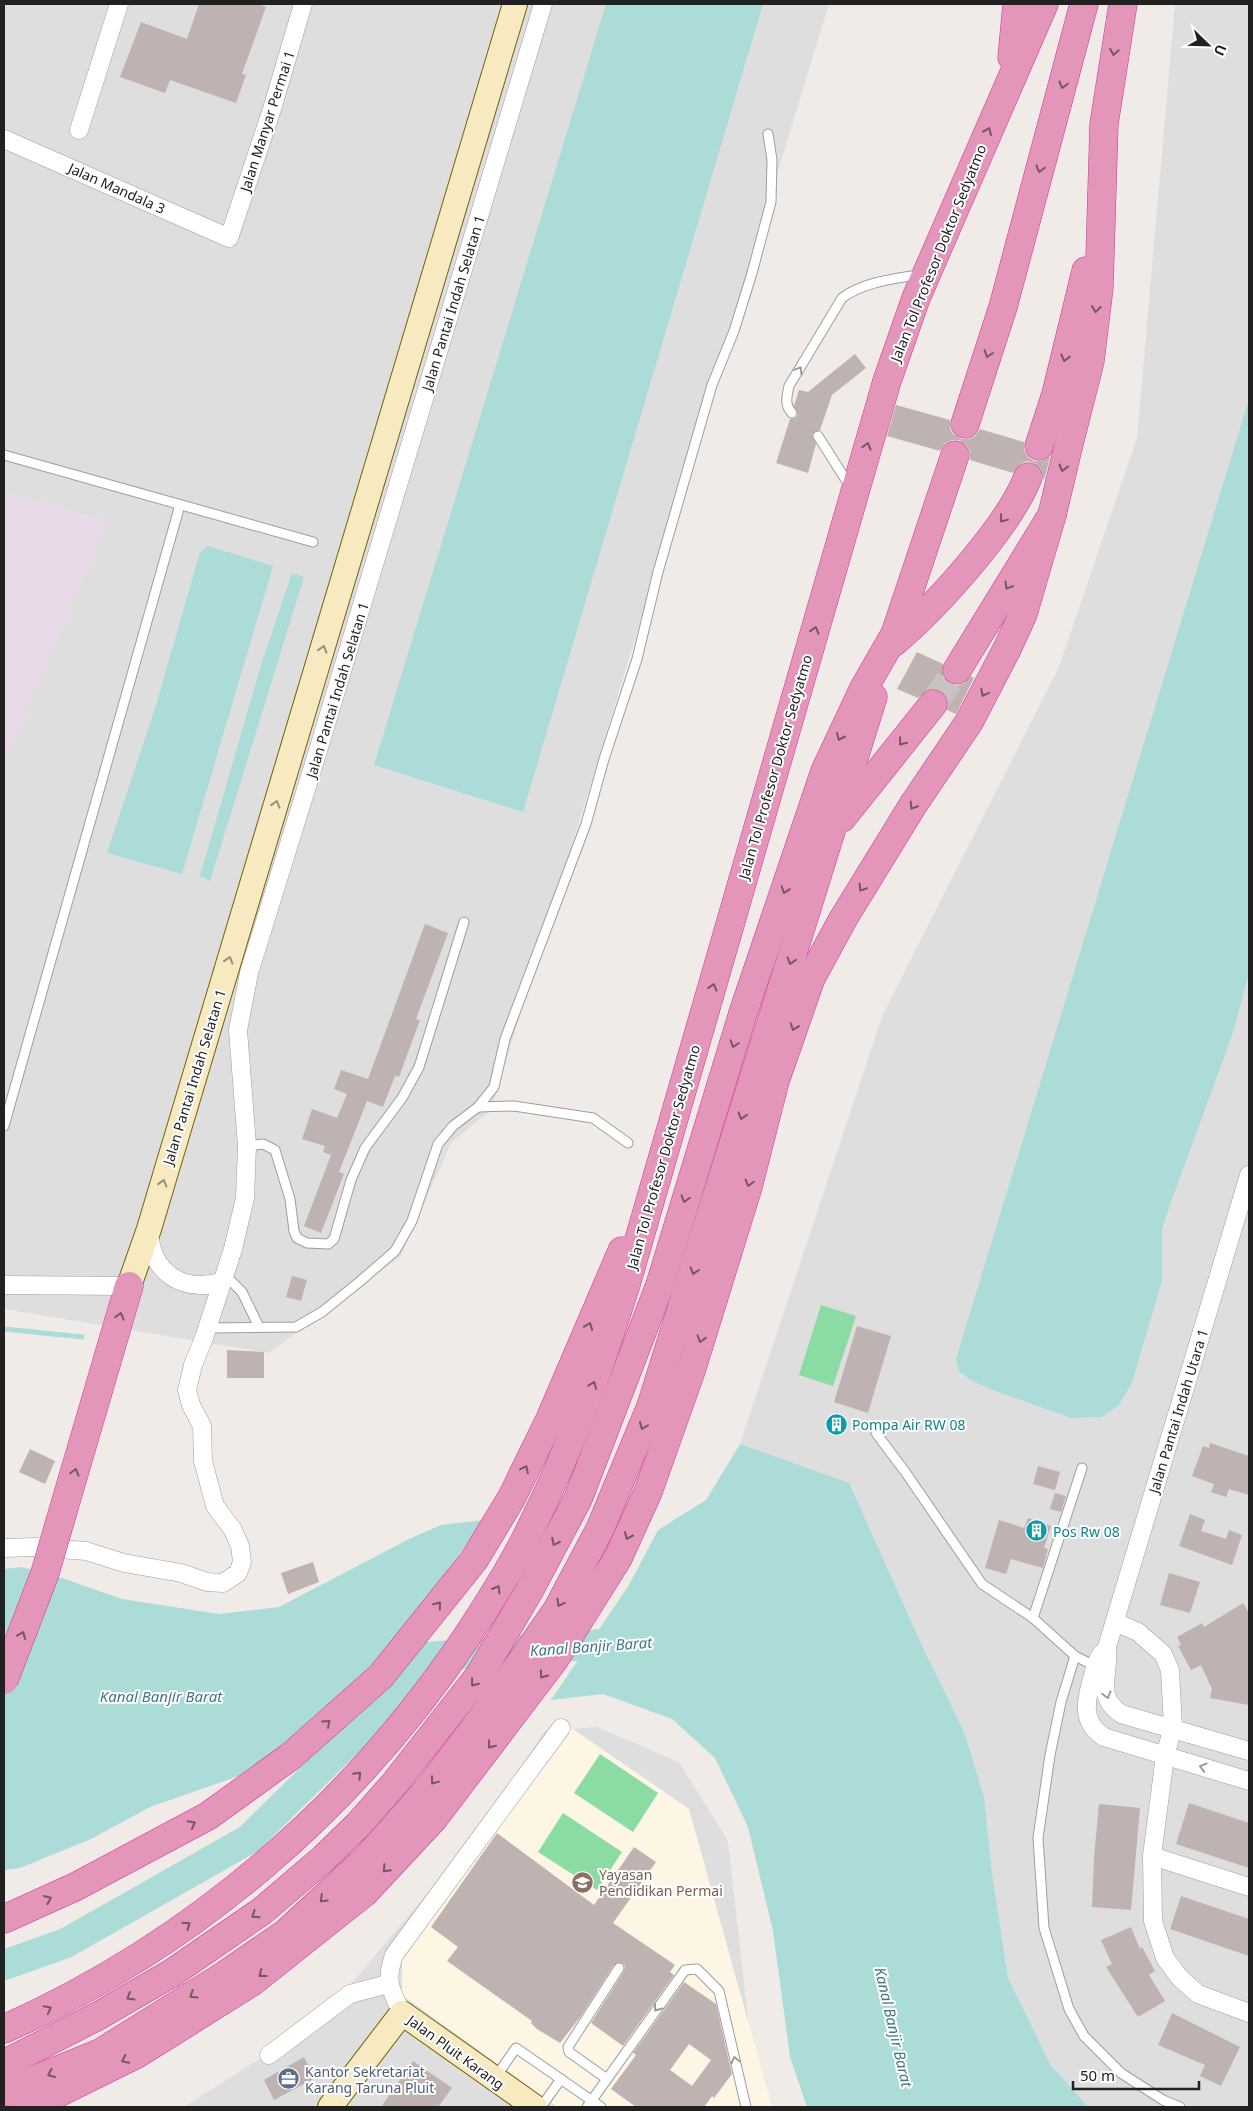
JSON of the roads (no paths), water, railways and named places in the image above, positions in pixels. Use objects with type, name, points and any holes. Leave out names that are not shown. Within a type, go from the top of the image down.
[{"type":"highway","name":"Jalan Tol Profesor Doktor Sedyatmo","points":[[1011,76],[1017,4]]},
{"type":"highway","name":"Jalan Tol Profesor Doktor Sedyatmo","points":[[4,2029],[44,2011],[148,1952],[201,1915],[266,1863],[324,1810],[381,1751],[443,1672],[496,1593],[532,1527],[575,1430],[606,1350],[722,957],[887,381],[927,273],[1011,76],[1044,4]]},
{"type":"highway","points":[[965,424],[1003,307],[1084,4]]},
{"type":"highway","points":[[22,2107],[40,2102],[137,2054],[252,1982],[364,1893],[434,1818],[520,1706],[554,1660],[618,1558],[648,1492],[691,1371],[748,1187],[775,1081],[811,978],[843,920],[913,806],[969,722],[1007,649],[1022,614],[1052,515],[1090,361],[1099,288],[1104,124],[1122,4]]},
{"type":"highway","points":[[1039,446],[1056,394],[1101,208]]},
{"type":"highway","points":[[4,2064],[98,2016],[172,1973],[262,1910],[324,1858],[357,1826],[395,1784],[479,1676],[530,1591],[578,1499],[660,1284],[740,1022],[825,771],[864,688],[898,626],[955,455]]},
{"type":"highway","points":[[4,2092],[100,2052],[225,1975],[286,1933],[366,1859],[429,1788],[485,1714],[557,1610],[600,1530],[651,1406],[832,831],[887,648],[913,626],[979,552],[1021,495],[1028,477]]},
{"type":"highway","points":[[957,670],[1052,515]]},
{"type":"highway","points":[[832,831],[932,704]]},
{"type":"highway","points":[[4,1919],[75,1887],[208,1816],[291,1756],[381,1676],[474,1560],[512,1497],[550,1419],[621,1252],[644,1218]]},
{"type":"highway","points":[[4,1680],[45,1573],[61,1518],[120,1286]]},
{"type":"street","points":[[78,130],[119,4]]},
{"type":"street","name":"Jalan Manyar Permai 1","points":[[229,238],[272,109],[303,4]]},
{"type":"street","name":"Jalan Pantai Indah Selatan 1","points":[[120,1286],[149,1229],[514,4]]},
{"type":"street","name":"Jalan Pantai Indah Selatan 1","points":[[149,1229],[154,1255],[161,1267],[170,1276],[195,1286],[223,1278],[243,1211],[247,1146],[238,1030],[249,973],[318,754],[543,4]]},
{"type":"street","name":"Jalan Mandala 3","points":[[4,139],[229,238]]},
{"type":"street","name":"Jalan Pantai Indah Utara 1","points":[[1101,1669],[1108,1661],[1107,1647],[1249,1175]]},
{"type":"street","points":[[4,1548],[34,1547],[86,1551],[124,1563],[181,1573],[206,1582],[223,1583],[238,1573],[242,1562],[240,1546],[232,1530],[215,1506],[203,1462],[202,1426],[191,1405],[187,1390],[193,1364],[223,1278]]},
{"type":"street","points":[[4,1285],[120,1286]]},
{"type":"street","points":[[1115,1622],[1138,1632],[1163,1654],[1170,1670],[1173,1727],[1165,1756],[1152,1856],[1153,1921],[1165,1958],[1180,1978],[1198,1994],[1249,2013]]},
{"type":"street","points":[[1101,1669],[1106,1698],[1112,1707],[1121,1714],[1173,1727],[1249,1751]]},
{"type":"street","points":[[1101,1669],[1086,1701],[1088,1722],[1095,1731],[1104,1737],[1249,1781]]},
{"type":"street","points":[[330,2107],[402,2013],[388,1984],[388,1972],[394,1955],[561,1728]]},
{"type":"street","points":[[1152,1856],[1249,1887]]},
{"type":"street","points":[[268,2055],[350,1994],[388,1984]]},
{"type":"street","name":"Jalan Pluit Karang","points":[[402,2013],[494,2080],[535,2107]]},
{"type":"lane","points":[[207,1328],[296,1327],[322,1312],[395,1251],[412,1221],[438,1144],[453,1126],[478,1107],[494,1087],[505,1039],[586,824],[604,759],[637,658],[658,572],[712,386],[734,331],[752,273],[771,202],[772,160],[768,134]]},
{"type":"lane","points":[[792,413],[787,408],[786,398],[790,386],[842,298],[852,291],[865,286],[927,273]]},
{"type":"lane","points":[[818,436],[854,492]]},
{"type":"lane","points":[[4,455],[312,542]]},
{"type":"lane","points":[[4,1126],[180,505]]},
{"type":"lane","points":[[247,1146],[263,1144],[275,1150],[290,1199],[294,1231],[297,1238],[307,1243],[328,1244],[334,1239],[351,1180],[364,1148],[402,1098],[419,1067],[464,922]]},
{"type":"lane","points":[[478,1107],[514,1106],[593,1118],[628,1143]]},
{"type":"lane","points":[[223,1278],[242,1292],[259,1327]]},
{"type":"lane","points":[[876,1433],[906,1473],[982,1584],[1033,1618],[1075,1656],[1101,1669]]},
{"type":"lane","points":[[1033,1618],[1082,1468]]},
{"type":"lane","points":[[1075,1656],[1061,1702],[1050,1756],[1038,1838],[1044,1928],[1069,2009],[1084,2036],[1121,2073],[1163,2100],[1180,2107]]},
{"type":"lane","points":[[607,2079],[570,2052],[568,2047],[620,1968]]},
{"type":"lane","points":[[589,2104],[685,1970],[695,1968],[719,1991],[746,2107]]},
{"type":"lane","points":[[494,2080],[516,2048],[561,2079],[589,2104],[601,2107]]},
{"type":"lane","points":[[541,2107],[561,2079]]},
{"type":"water","points":[[606,4],[763,4],[523,812],[374,765]]},
{"type":"water","points":[[1249,399],[1249,973],[1233,1033],[1162,1229],[1162,1281],[1132,1382],[1119,1405],[1102,1417],[1071,1418],[990,1389],[969,1379],[958,1370],[956,1359]]},
{"type":"water","points":[[208,546],[273,566],[182,874],[107,853],[155,709],[200,552]]},
{"type":"water","points":[[292,573],[304,577],[210,881],[200,876],[261,665]]},
{"type":"water","points":[[740,1444],[849,1483],[919,1639],[965,1734],[984,1797],[992,1872],[1008,1978],[1050,2064],[1088,2107],[807,2107],[790,2057],[773,1931],[748,1827],[715,1758],[672,1719],[603,1694],[551,1700],[629,1585],[658,1530],[706,1500]]},
{"type":"water","points":[[484,1520],[372,1675],[256,1770],[150,1807],[91,1839],[20,1868],[4,1870],[4,1569],[22,1567],[62,1578],[122,1599],[219,1614],[279,1607],[409,1539],[441,1525]]},
{"type":"waterway","points":[[4,1329],[82,1337]]},
{"type":"waterway","name":"Kanal Banjir Barat","points":[[372,1661],[628,1642]]},
{"type":"waterway","points":[[4,1965],[66,1943],[249,1839],[434,1657]]},
{"type":"tunnel","points":[[933,704],[957,670]]},
{"type":"place","name":"Pompa Air RW 08","points":[[836,1424]]},
{"type":"place","name":"Pos Rw 08","points":[[1037,1531]]},
{"type":"place","name":"Yayasan Pendidikan Permai","points":[[583,1882]]},
{"type":"place","name":"Kantor Sekretariat Karang Taruna Pluit","points":[[289,2079]]}]
